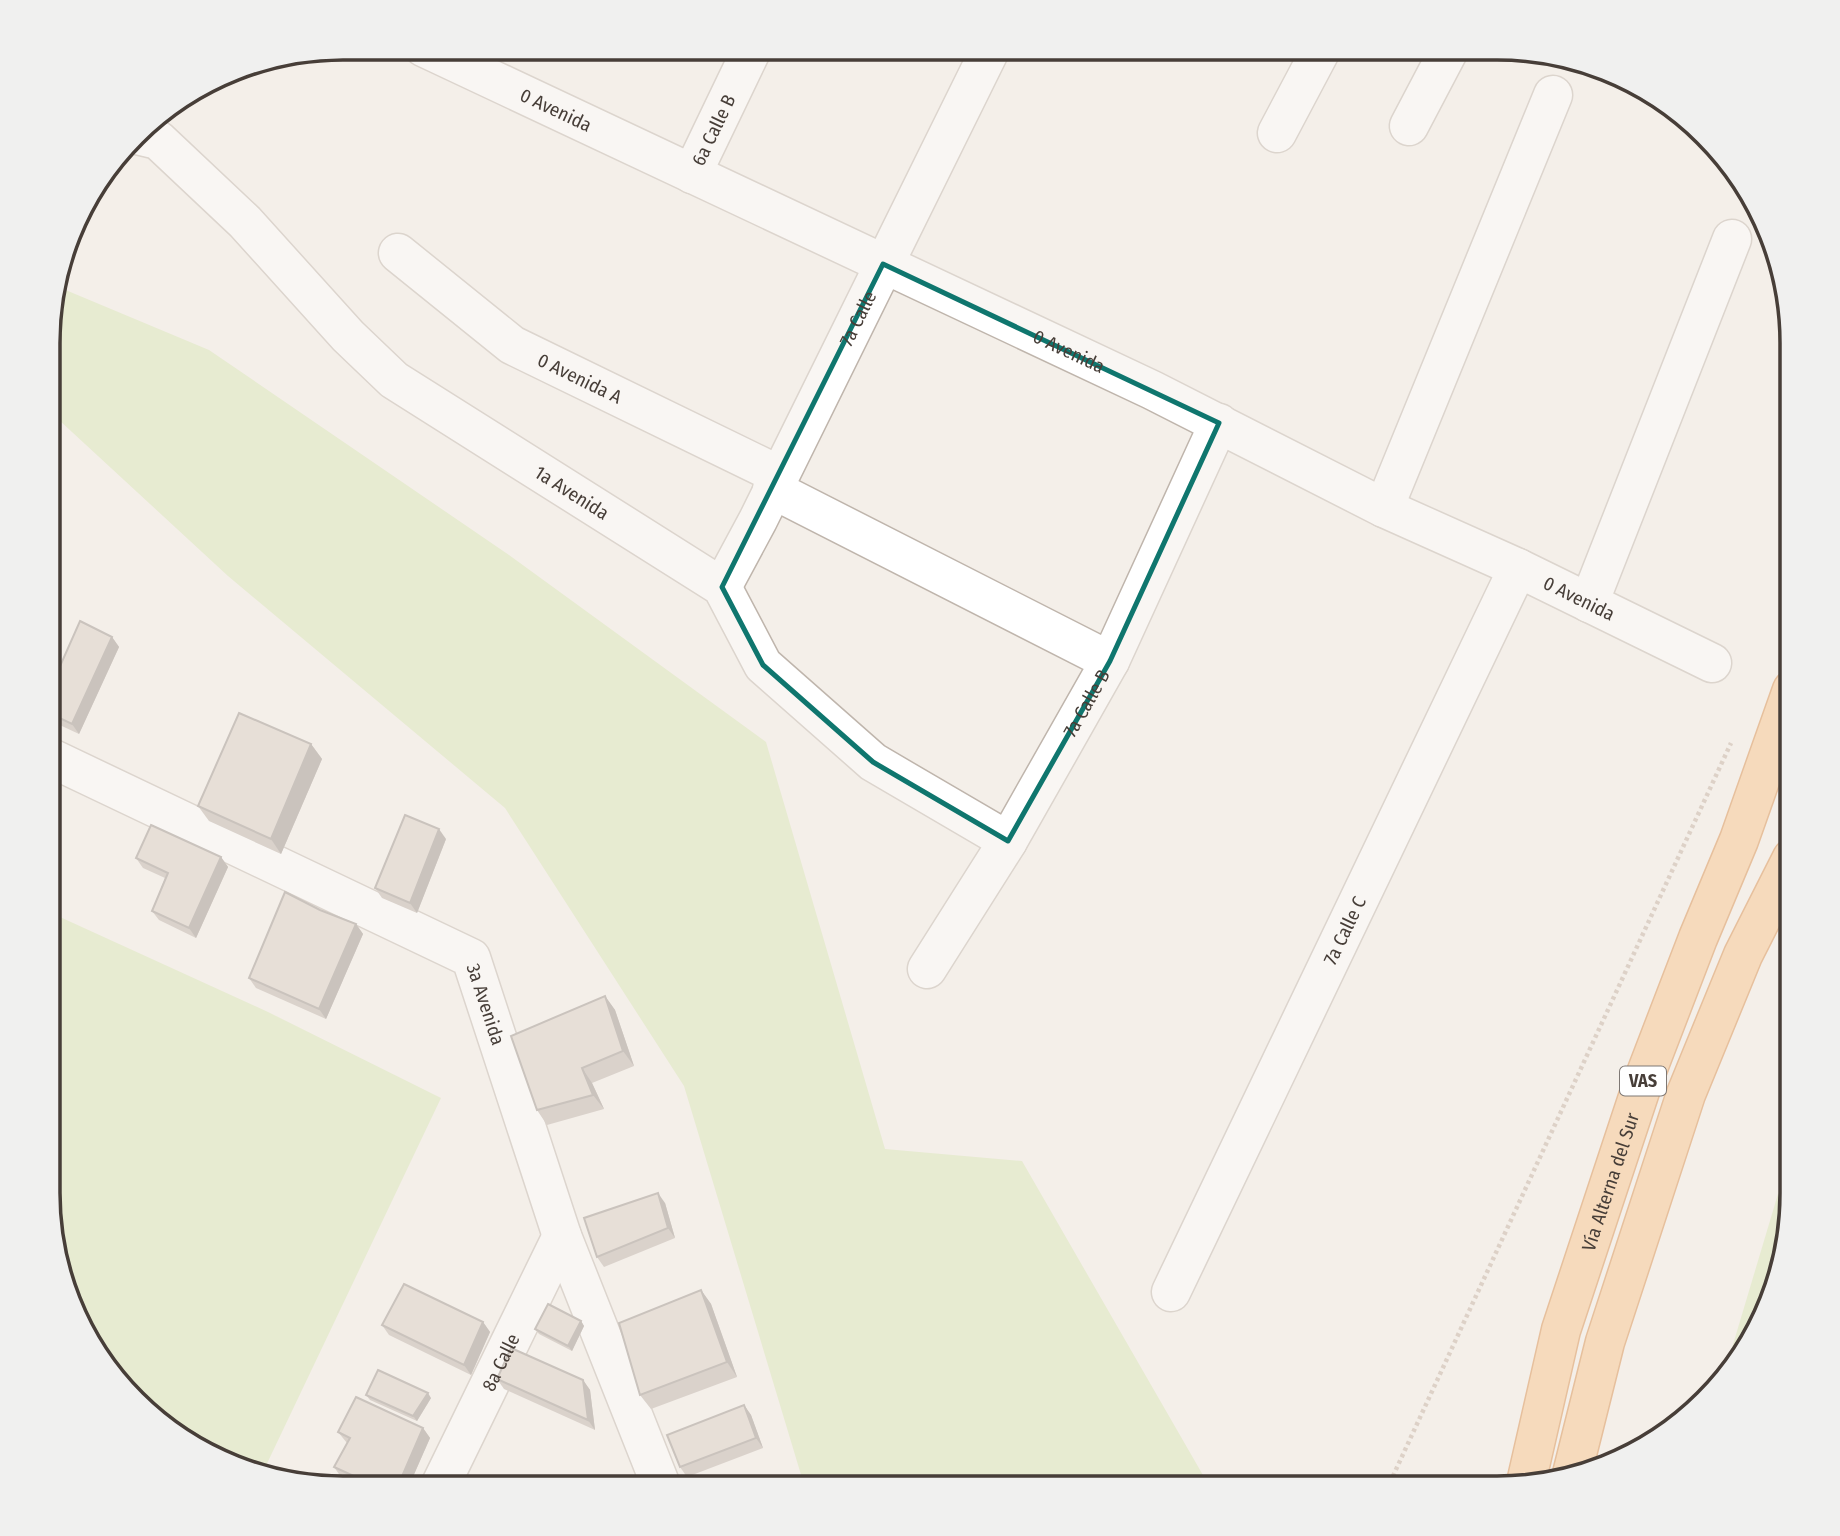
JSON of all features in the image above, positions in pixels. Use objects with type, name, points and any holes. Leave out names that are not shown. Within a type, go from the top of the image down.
[{"type":"highway","name":"Vía Alterna del Sur","points":[[1528,1475],[1561,1330],[1645,1076],[1739,840],[1780,726]]},
{"type":"highway","name":"VAS","points":[[1574,1466],[1605,1342],[1686,1094],[1743,955],[1780,882]]},
{"type":"street","name":"0 Avenida","points":[[451,60],[1219,423],[1384,508],[1518,568],[1712,663]]},
{"type":"street","name":"6a Calle B","points":[[692,174],[747,60]]},
{"type":"street","name":"7a Calle","points":[[722,587],[758,520],[985,60]]},
{"type":"street","points":[[1277,133],[1316,60]]},
{"type":"street","points":[[1409,126],[1444,60]]},
{"type":"street","points":[[1384,508],[1553,95]]},
{"type":"street","name":"1a Avenida","points":[[149,137],[158,139],[245,222],[348,336],[394,380],[722,587],[764,665],[873,762],[1008,841]]},
{"type":"street","points":[[1590,603],[1732,239]]},
{"type":"street","name":"0 Avenida A","points":[[398,253],[512,345],[1110,661]]},
{"type":"street","name":"7a Calle B","points":[[928,969],[1008,841],[1110,661],[1219,423]]},
{"type":"street","name":"7a Calle C","points":[[1171,1292],[1518,568]]},
{"type":"street","name":"3a Avenida","points":[[60,762],[471,958],[562,1236],[657,1476]]},
{"type":"street","name":"8a Calle","points":[[445,1476],[562,1236]]},
{"type":"path","points":[[1393,1476],[1733,740]]},
{"type":"highlighted area","points":[[883,264],[1219,423],[1110,661],[1008,841],[873,762],[763,665],[722,587]]},
{"type":"green space","points":[[65,290],[209,350],[509,555],[766,742],[885,1149],[1022,1161],[1204,1476],[801,1476],[684,1086],[505,808],[228,576],[60,421],[60,324]]},
{"type":"green space","points":[[60,917],[268,1012],[441,1098],[266,1466],[234,1455],[185,1429],[156,1406],[130,1380],[97,1335],[81,1302],[69,1266],[60,1212]]},
{"type":"green space","points":[[1780,1187],[1778,1230],[1771,1266],[1759,1302],[1730,1355]]},
{"type":"building","points":[[80,621],[112,637],[72,724],[60,718],[60,666]]},
{"type":"building","points":[[239,713],[311,744],[271,839],[198,806]]},
{"type":"building","points":[[405,815],[439,829],[410,903],[375,888]]},
{"type":"building","points":[[151,825],[221,857],[189,928],[152,911],[168,873],[136,858]]},
{"type":"building","points":[[285,892],[356,924],[319,1009],[249,978]]},
{"type":"building","points":[[605,996],[623,1051],[582,1068],[593,1095],[537,1110],[511,1036]]},
{"type":"building","points":[[658,1193],[668,1228],[597,1257],[584,1218]]},
{"type":"building","points":[[404,1284],[483,1322],[464,1365],[382,1325]]},
{"type":"building","points":[[701,1290],[727,1362],[640,1395],[619,1323]]},
{"type":"building","points":[[548,1304],[581,1321],[568,1346],[535,1329]]},
{"type":"building","points":[[511,1348],[583,1380],[588,1420],[497,1379]]},
{"type":"building","points":[[378,1370],[428,1393],[413,1416],[366,1395]]},
{"type":"building","points":[[356,1397],[423,1428],[402,1476],[354,1476],[334,1467],[350,1438],[338,1432]]},
{"type":"building","points":[[744,1405],[756,1438],[680,1467],[667,1435]]}]
